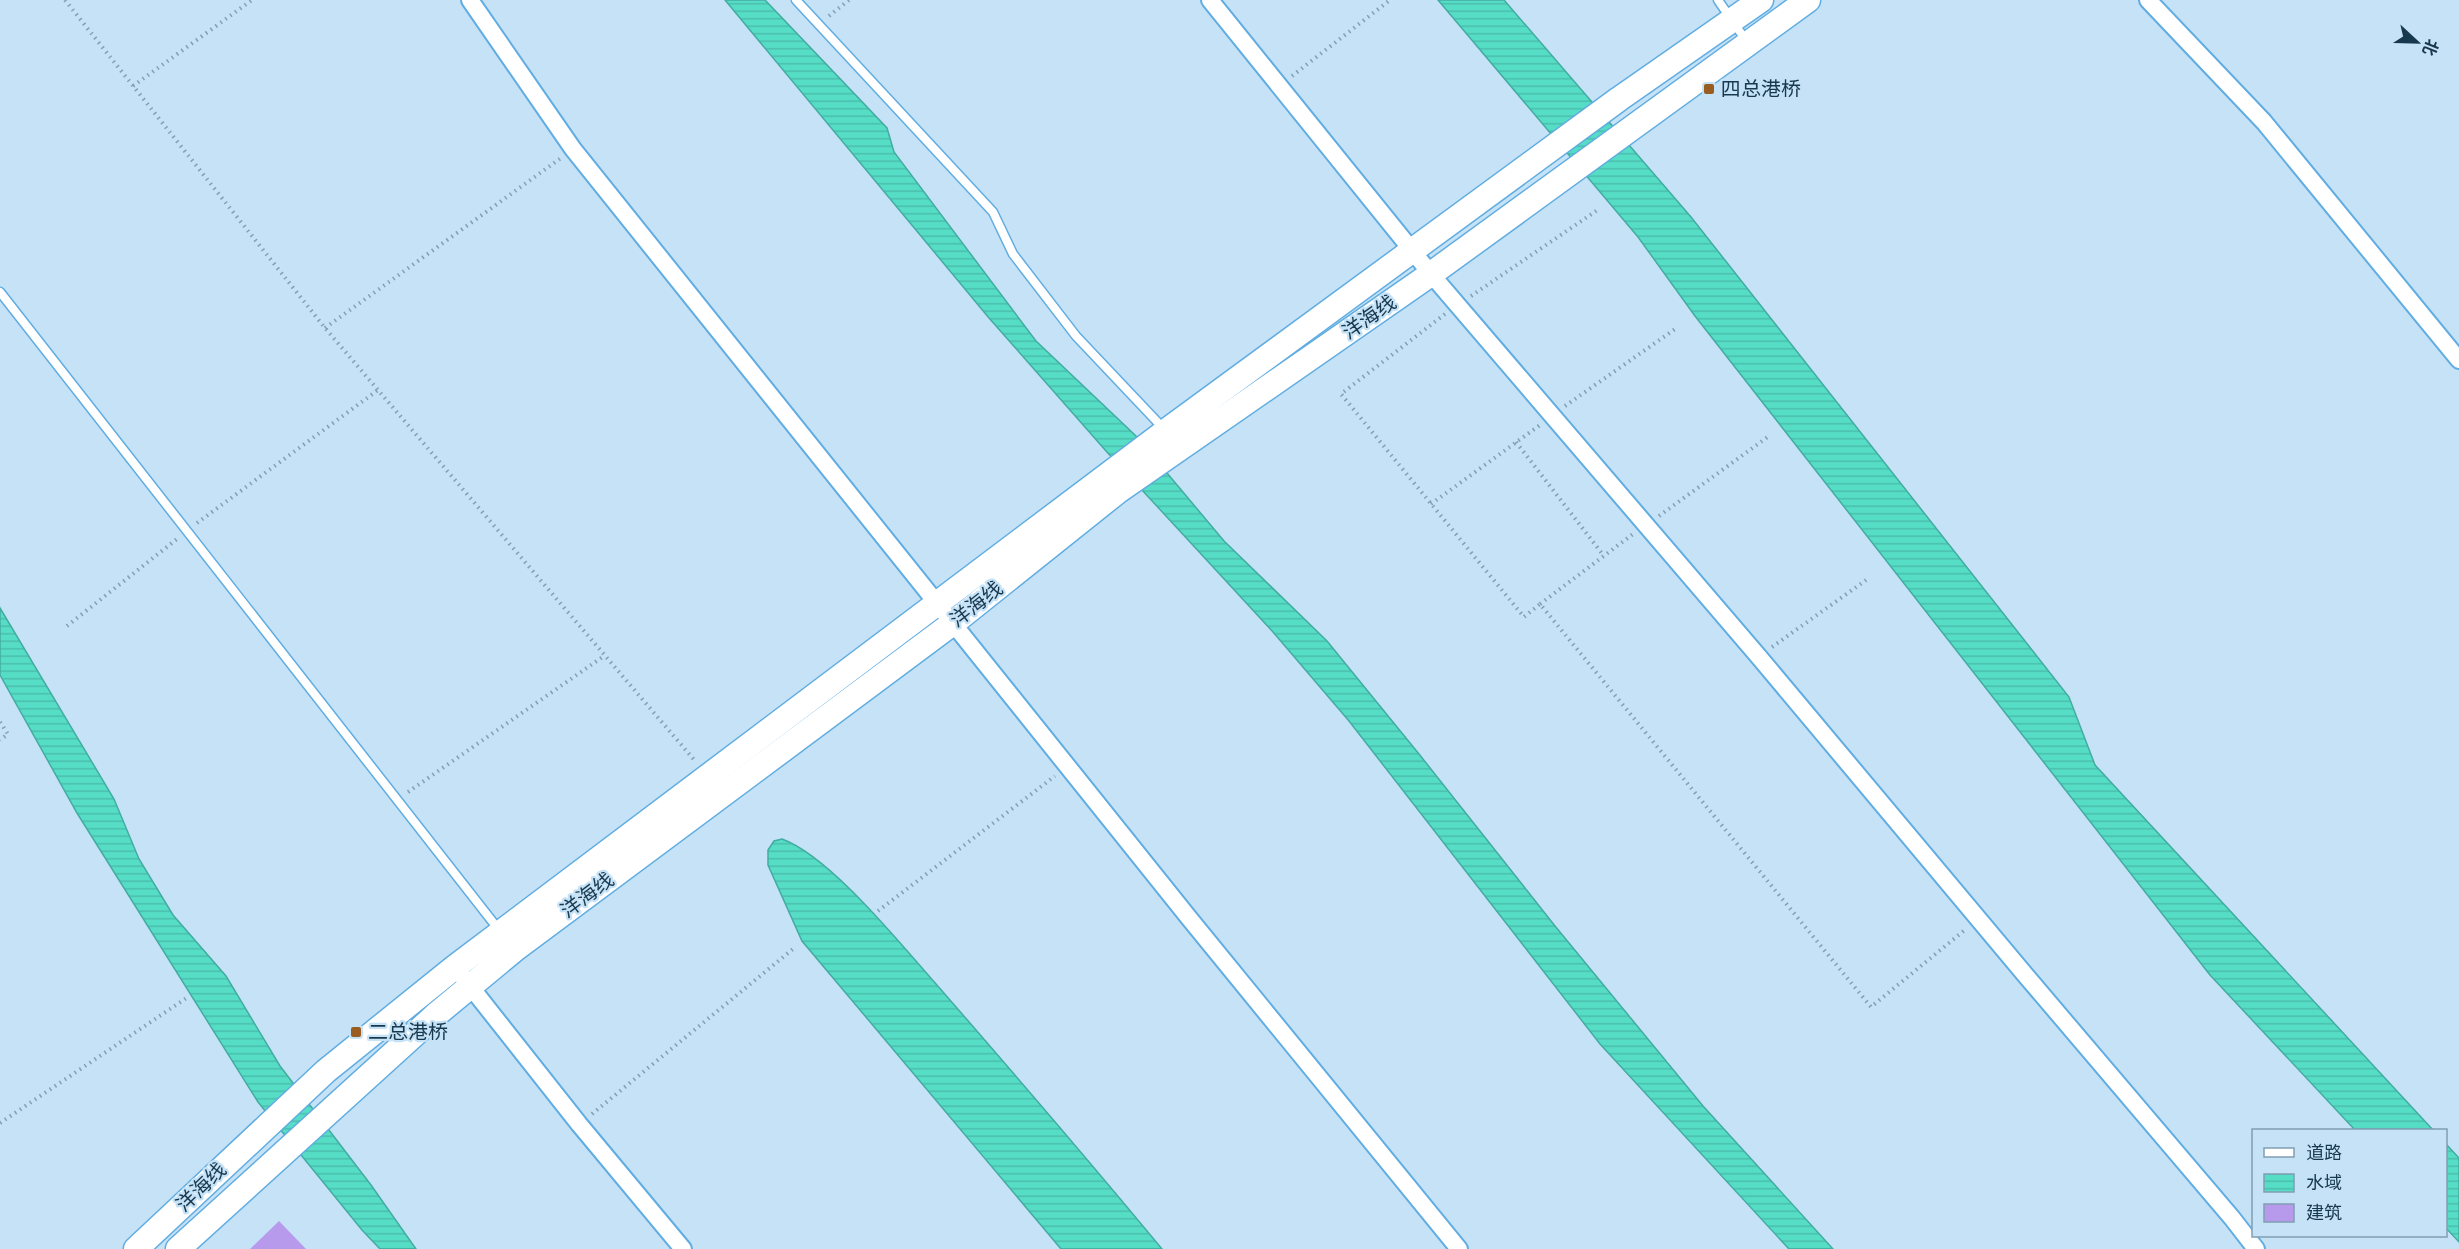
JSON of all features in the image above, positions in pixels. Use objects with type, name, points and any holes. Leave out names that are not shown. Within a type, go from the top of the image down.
[{"type":"main road","name":"洋海线","points":[[136,1249],[326,1071],[455,967],[507,941],[1168,443],[1412,250],[1619,99],[1761,0]]},
{"type":"main road","name":"洋海线","points":[[1168,443],[1431,274],[1808,0]]},
{"type":"main road","name":"洋海线","points":[[178,1249],[272,1162],[471,986],[507,941],[708,777],[945,613]]},
{"type":"street","points":[[470,0],[573,149],[1189,918],[1459,1249]]},
{"type":"street","points":[[1210,0],[1431,274],[1759,657],[2256,1249]]},
{"type":"street","points":[[2148,0],[2264,122],[2459,360]]},
{"type":"street","points":[[455,967],[579,1124],[683,1249]]},
{"type":"lane","points":[[796,0],[993,213],[1013,254],[1076,336],[1168,443]]},
{"type":"lane","points":[[1718,0],[1748,44]]},
{"type":"lane","points":[[0,292],[507,941]]},
{"type":"path","points":[[65,0],[326,328],[708,777]]},
{"type":"path","points":[[133,86],[252,0]]},
{"type":"path","points":[[818,24],[849,0]]},
{"type":"path","points":[[1279,85],[1390,0]]},
{"type":"path","points":[[326,328],[573,149]]},
{"type":"path","points":[[1599,209],[1459,304],[1341,394],[1524,617],[1540,604],[1871,1007],[1978,919]]},
{"type":"path","points":[[67,626],[187,531],[378,390]]},
{"type":"path","points":[[1516,442],[1604,556]]},
{"type":"path","points":[[1759,657],[1869,578]]},
{"type":"path","points":[[398,800],[604,656]]},
{"type":"path","points":[[0,722],[9,734],[0,740]]},
{"type":"path","points":[[878,911],[1068,766]]},
{"type":"path","points":[[579,1124],[793,949]]},
{"type":"path","points":[[0,1123],[188,997]]},
{"type":"water","points":[[725,0],[765,0],[887,128],[894,152],[1036,341],[1136,436],[1224,541],[1327,641],[1555,926],[1703,1106],[1833,1249],[1789,1249],[1600,1044],[1349,721],[1273,632],[1106,451],[989,318]]},
{"type":"water","points":[[1438,0],[1504,0],[1691,217],[2069,697],[2095,765],[2432,1129],[2354,1129],[2210,975],[1695,316],[1638,237]]},
{"type":"water","points":[[0,608],[114,799],[139,859],[173,915],[226,976],[280,1066],[371,1185],[416,1249],[380,1249],[258,1102],[77,813],[0,675]]},
{"type":"water","points":[[782,839],[802,849],[823,865],[867,907],[1026,1088],[1162,1249],[1061,1249],[802,941],[768,865],[768,850],[774,841]]},
{"type":"water","points":[[2447,1145],[2459,1158],[2459,1242],[2447,1229]]},
{"type":"building","points":[[279,1221],[306,1249],[250,1249]]},
{"type":"place","name":"四总港桥","points":[[1709,89]]},
{"type":"place","name":"二总港桥","points":[[356,1032]]}]
